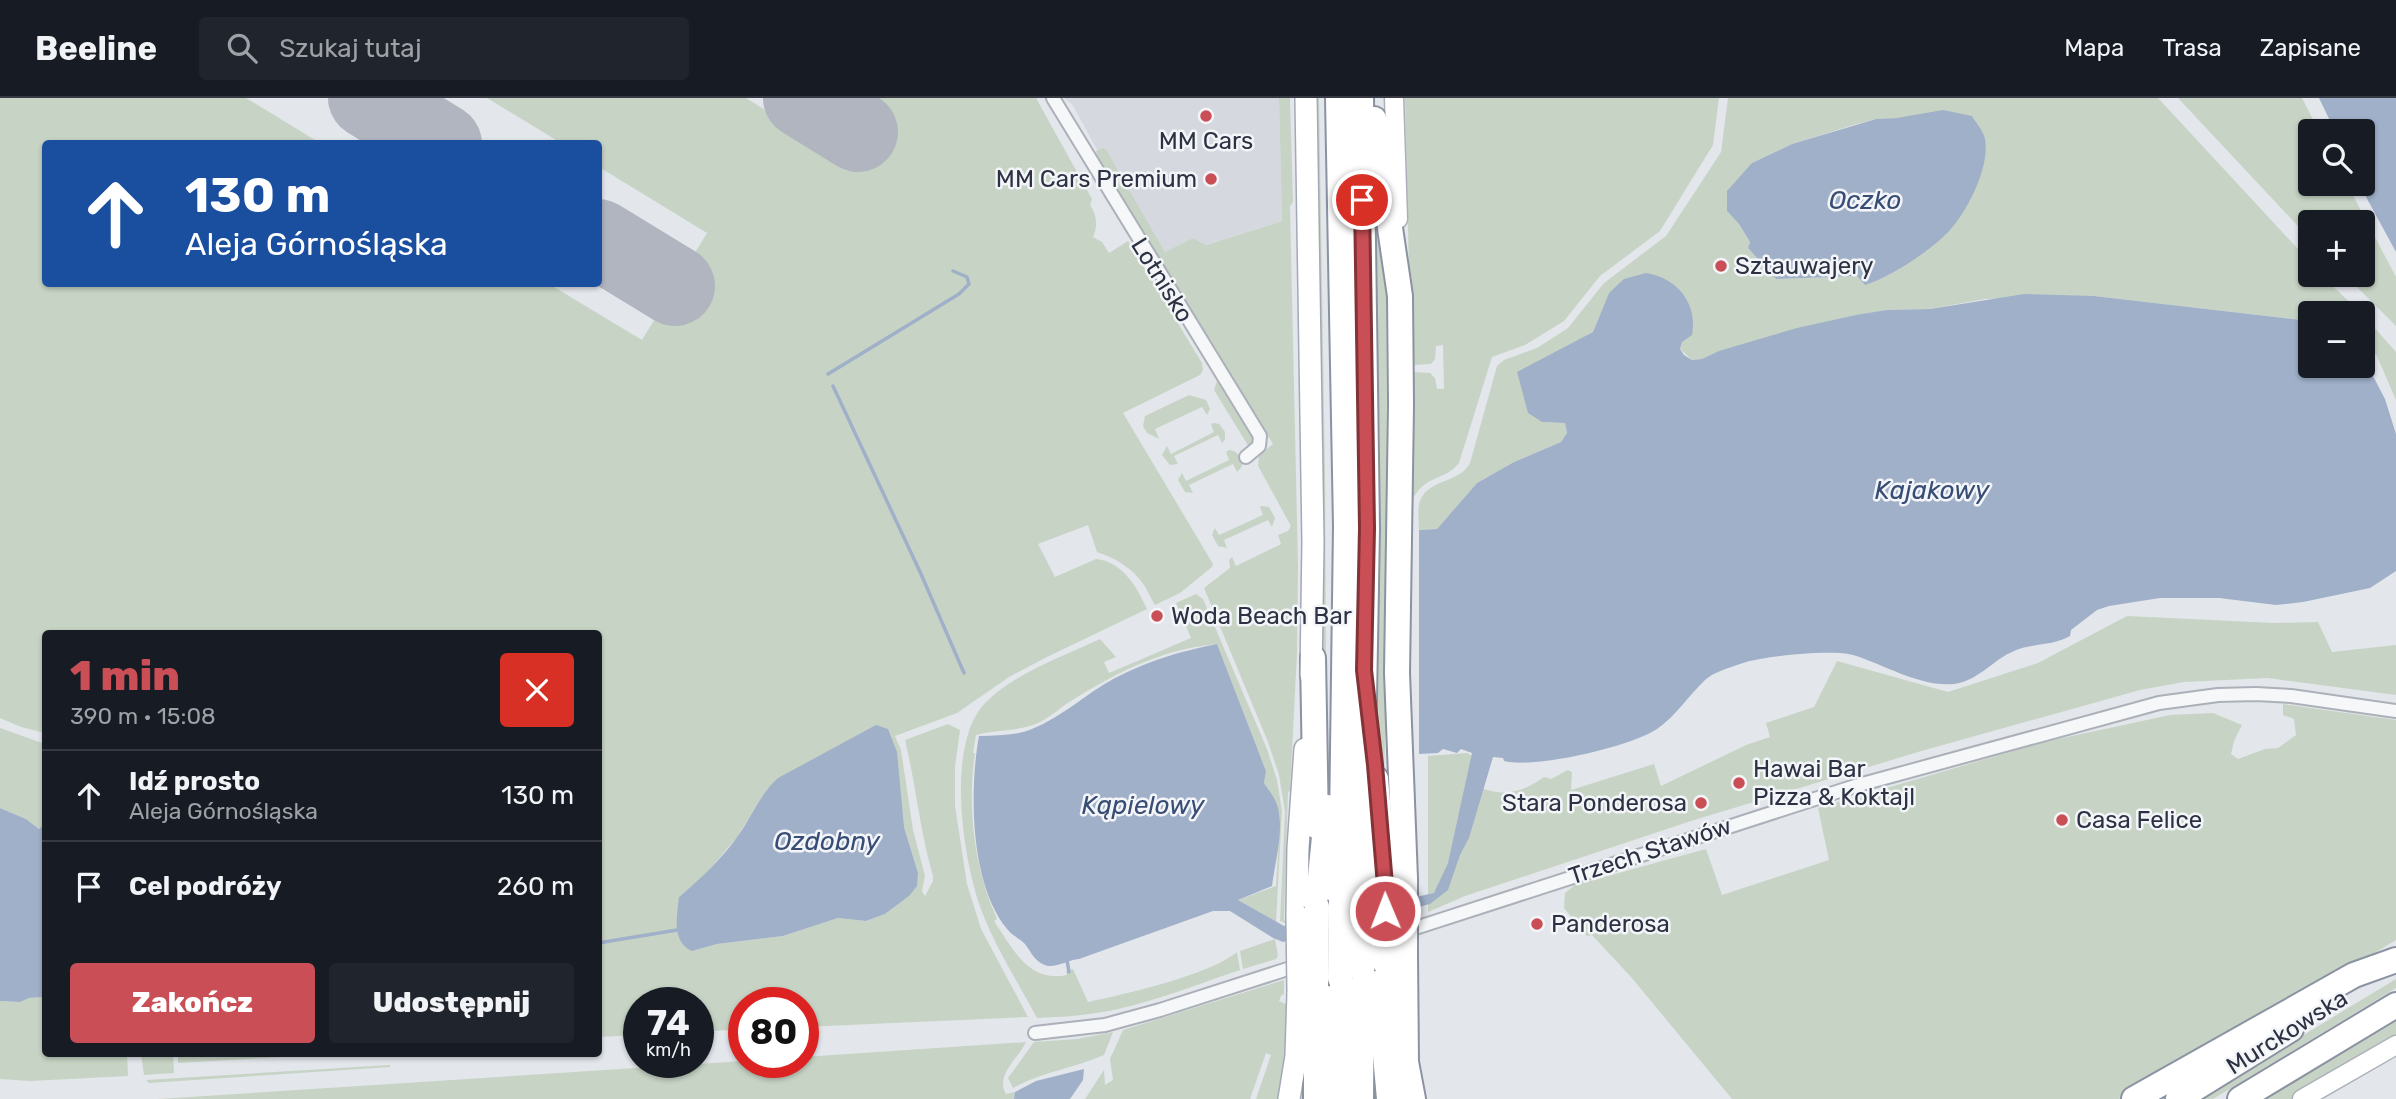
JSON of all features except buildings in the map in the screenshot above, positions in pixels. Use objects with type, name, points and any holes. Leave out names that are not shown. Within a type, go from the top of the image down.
[{"type":"highway","points":[[1307,911],[1343,653],[1345,403],[1338,98]]},
{"type":"highway","points":[[1361,98],[1367,516],[1364,670],[1373,889]]},
{"type":"highway","points":[[1339,1099],[1351,974],[1373,889],[1397,673],[1400,296],[1371,98]]},
{"type":"highway","points":[[1343,653],[1373,889],[1395,960],[1406,1062],[1413,1099]]},
{"type":"highway","points":[[1313,658],[1307,989],[1316,1099]]},
{"type":"highway","points":[[1389,1099],[1385,1055],[1395,960]]},
{"type":"highway","points":[[2134,1099],[2354,975],[2396,962]]},
{"type":"highway","name":"Murckowska","points":[[2178,1099],[2396,962]]},
{"type":"highway","points":[[1351,974],[1361,1099]]},
{"type":"highway","name":"Murckowska","points":[[2239,1099],[2396,1005]]},
{"type":"main road","points":[[1306,98],[1313,658]]},
{"type":"main road","points":[[1289,1099],[1307,989]]},
{"type":"street","name":"Lotnisko","points":[[1053,98],[1259,436],[1259,446],[1245,457]]},
{"type":"street","points":[[1394,98],[1400,296]]},
{"type":"street","name":"Trzech Stawów","points":[[1035,1033],[1105,1025],[1160,1010],[1855,786],[2159,703],[2218,695],[2256,694],[2291,696],[2396,711]]},
{"type":"street","points":[[2302,1099],[2396,1045]]},
{"type":"shaded area","points":[[1064,98],[1279,98],[1282,221],[1205,245],[1193,239],[1165,252],[1114,163],[1106,166],[1072,104]]},
{"type":"green space","points":[[0,98],[246,98],[315,140],[42,140],[42,287],[554,287],[642,340],[707,233],[602,169],[602,140],[556,140],[487,98],[746,98],[848,162],[880,111],[859,98],[1036,98],[1092,199],[1090,205],[1096,221],[1093,237],[1102,242],[1109,253],[1128,241],[1202,363],[1203,370],[1200,375],[1123,413],[1213,564],[1212,567],[1180,593],[1155,605],[1135,574],[1117,561],[1097,552],[1088,525],[1038,544],[1055,577],[1096,559],[1114,565],[1134,584],[1147,609],[1009,677],[957,713],[895,736],[901,750],[913,830],[925,876],[922,891],[925,896],[933,876],[905,740],[948,724],[960,730],[955,767],[955,806],[967,884],[981,929],[1028,1017],[819,1026],[819,987],[728,987],[728,1030],[714,1031],[714,987],[623,987],[623,1036],[602,1037],[602,630],[42,630],[42,732],[0,718]],"holes":[[[768,788],[904,827],[918,873],[909,896],[885,914],[866,921],[838,918],[783,936],[717,944],[692,951],[679,897],[705,875],[737,837]]]},
{"type":"green space","points":[[1279,98],[1290,98],[1298,566],[1297,653],[1288,792],[1284,919],[1287,924],[1280,921],[1285,812],[1279,775],[1204,588],[1230,568],[1229,560],[1232,557],[1236,566],[1281,544],[1278,535],[1288,531],[1291,526],[1258,466],[1259,455],[1273,444],[1155,257],[1098,159],[1096,151],[1103,148],[1107,151],[1165,252],[1193,238],[1206,245],[1282,221]]},
{"type":"green space","points":[[1313,98],[1319,98],[1325,473],[1326,669],[1322,763]]},
{"type":"green space","points":[[1405,98],[1719,98],[1713,145],[1660,231],[1600,276],[1564,321],[1525,345],[1492,357],[1459,463],[1421,487],[1411,503],[1408,379],[1414,372],[1430,373],[1435,378],[1437,389],[1444,389],[1443,345],[1436,346],[1435,359],[1431,364],[1414,365],[1407,359],[1409,273]]},
{"type":"green space","points":[[1728,98],[2158,98],[2298,249],[2298,287],[2334,287],[2348,301],[2298,301],[2298,320],[2094,296],[1985,299],[1930,309],[1887,310],[1738,346],[1692,360],[1680,349],[1682,342],[1609,293],[1593,332],[1557,353],[1542,422],[1565,423],[1567,433],[1561,442],[1514,462],[1477,483],[1437,529],[1419,530],[1419,508],[1424,494],[1459,474],[1470,463],[1497,366],[1504,360],[1537,348],[1568,328],[1604,283],[1666,236],[1721,152]],"holes":[[[1897,118],[1951,229],[1892,273],[1879,278],[1857,276],[1776,279],[1748,248],[1750,242],[1727,211],[1752,163],[1792,144],[1853,125],[1876,119]]]},
{"type":"green space","points":[[2178,98],[2302,98],[2313,119],[2298,119],[2298,196],[2353,196],[2361,210],[2298,210],[2298,226]]},
{"type":"green space","points":[[1374,168],[1384,235],[1386,291],[1388,599],[1384,784],[1378,708],[1380,452]]},
{"type":"green space","points":[[2375,237],[2396,277],[2396,326],[2375,305],[2375,301],[2371,301],[2357,287],[2375,287]]},
{"type":"green space","points":[[2375,328],[2396,352],[2396,400],[2376,354]]},
{"type":"green space","points":[[1217,381],[1252,436],[1249,447],[1214,390]]},
{"type":"green space","points":[[1189,395],[1206,400],[1210,409],[1207,415],[1202,407],[1155,429],[1159,439],[1147,433],[1143,426],[1145,416]]},
{"type":"green space","points":[[1211,424],[1219,424],[1225,432],[1222,443],[1218,435],[1174,456],[1178,464],[1170,465],[1162,455],[1167,446],[1171,454],[1214,432]]},
{"type":"green space","points":[[1229,450],[1240,456],[1242,465],[1237,472],[1233,464],[1189,485],[1193,493],[1185,492],[1178,480],[1182,473],[1186,481],[1229,460],[1226,452]]},
{"type":"green space","points":[[1261,506],[1269,507],[1275,518],[1272,527],[1268,520],[1224,540],[1227,548],[1218,546],[1212,535],[1215,528],[1219,535],[1263,515]]},
{"type":"green space","points":[[1196,594],[1203,599],[1267,749],[1277,780],[1282,811],[1276,922],[1238,900],[1276,886],[1280,817],[1276,802],[1264,783],[1266,771],[1217,644],[1178,651],[1142,663],[1091,689],[1038,723],[976,735],[972,795],[974,838],[983,879],[997,919],[994,921],[1015,952],[1032,969],[1053,976],[1067,975],[1066,971],[1073,969],[1088,1002],[1188,976],[1237,952],[1240,970],[1121,1008],[1076,1016],[1037,1018],[987,923],[968,862],[961,803],[961,774],[965,746],[973,722],[985,703],[1010,683],[1100,639],[1116,657],[1104,662],[1109,673],[1191,638],[1176,603]]},
{"type":"green space","points":[[2127,616],[2274,623],[2318,622],[2332,652],[2396,645],[2396,695],[2268,678],[2184,682],[2140,690],[1918,752],[1691,821],[1465,896],[1428,912],[1428,756],[1467,753],[1476,758],[1469,782],[1498,792],[1517,791],[1544,777],[1551,779],[1568,770],[1572,772],[1571,790],[1654,764],[1661,786],[1746,745],[1770,737],[1766,723],[1814,707],[1837,661],[1948,692],[2038,663]]},
{"type":"green space","points":[[2283,704],[2396,720],[2396,940],[2263,1020],[2119,1099],[1732,1099],[1631,977],[1592,935],[1587,936],[1564,908],[1565,893],[1575,885],[1706,849],[1722,895],[1829,860],[1818,808],[2044,742],[2170,715],[2213,713],[2242,725],[2231,754],[2238,759],[2265,749],[2278,748],[2296,735],[2294,719],[2283,715]]},
{"type":"green space","points":[[0,728],[42,743],[42,826],[39,829],[26,819],[0,808]]},
{"type":"green space","points":[[1275,939],[1278,956],[1276,959],[1243,969],[1240,951]]},
{"type":"green space","points":[[2396,979],[2396,988],[2213,1099],[2198,1099]]},
{"type":"green space","points":[[1284,980],[1284,994],[1279,1001],[1286,1004],[1288,1042],[1281,1099],[1256,1099],[1271,1055],[1266,1053],[1250,1099],[1085,1099],[1104,1070],[1105,1085],[1113,1080],[1110,1059],[1123,1030]]},
{"type":"green space","points":[[42,997],[42,1057],[127,1057],[128,1076],[30,1081],[0,1079],[0,1001],[20,1002]]},
{"type":"green space","points":[[2396,1020],[2396,1038],[2292,1099],[2265,1099]]},
{"type":"green space","points":[[1113,1032],[1104,1055],[1013,1088],[1008,1078],[1034,1042],[1077,1039]]},
{"type":"green space","points":[[1026,1042],[1003,1080],[1006,1094],[1015,1092],[1014,1099],[158,1099],[623,1069],[623,1078],[714,1078],[714,1063],[728,1062],[728,1078],[819,1078],[819,1056]]},
{"type":"green space","points":[[141,1057],[173,1057],[174,1073],[144,1075]]},
{"type":"green space","points":[[178,1057],[279,1057],[178,1063]]},
{"type":"green space","points":[[390,1065],[149,1083],[146,1080]]},
{"type":"water","points":[[2319,98],[2396,98],[2396,252],[2366,196],[2375,196],[2375,119],[2329,119]]},
{"type":"water","name":"Oczko","points":[[1943,110],[1972,116],[1982,130],[1986,150],[1981,175],[1958,221],[1922,254],[1887,276],[1865,285],[1857,276],[1776,279],[1748,248],[1750,242],[1727,211],[1727,191],[1752,163],[1792,144],[1876,119]]},
{"type":"water","name":"Kajakowy","points":[[1646,273],[1667,280],[1683,294],[1692,313],[1693,323],[1692,335],[1682,342],[1680,349],[1692,360],[1797,328],[1856,315],[1887,310],[1930,309],[2024,294],[2094,296],[2298,320],[2298,378],[2374,378],[2385,399],[2396,434],[2396,571],[2370,588],[2303,602],[2276,605],[2219,598],[2160,598],[2109,606],[2097,610],[2071,630],[2070,636],[2014,651],[1971,679],[1954,684],[1915,679],[1843,653],[1798,654],[1743,663],[1708,677],[1664,724],[1626,743],[1582,755],[1537,762],[1518,763],[1493,757],[1469,838],[1448,890],[1430,904],[1283,942],[1230,911],[1213,911],[1079,959],[1052,966],[1037,960],[1025,944],[1008,930],[995,911],[979,864],[974,783],[979,736],[1013,734],[1032,729],[1140,666],[1217,644],[1266,771],[1264,783],[1276,801],[1280,817],[1280,836],[1272,886],[1238,900],[1284,926],[1434,893],[1448,863],[1472,753],[1461,749],[1457,753],[1443,749],[1438,753],[1419,754],[1419,530],[1437,529],[1477,483],[1514,462],[1561,442],[1567,433],[1565,423],[1542,422],[1528,413],[1517,372],[1593,332],[1609,293],[1624,279]]},
{"type":"water","name":"Ozdobny","points":[[876,725],[888,729],[897,752],[904,827],[918,873],[917,886],[909,896],[885,914],[866,921],[838,918],[783,936],[717,944],[692,951],[685,947],[677,928],[679,897],[724,854],[771,785],[778,778]]},
{"type":"water","points":[[0,808],[26,819],[39,829],[42,826],[42,997],[20,1002],[0,1001]]},
{"type":"water","points":[[1084,1069],[1083,1080],[1070,1099],[1014,1099],[1015,1092],[1036,1081]]},
{"type":"waterway","points":[[828,374],[959,294],[969,284],[967,277],[953,271]]},
{"type":"waterway","points":[[833,386],[964,673]]},
{"type":"waterway","points":[[602,942],[677,930]]},
{"type":"waterway","points":[[1067,960],[1069,972]]},
{"type":"runway","points":[[368,98],[436,140]]},
{"type":"runway","points":[[803,98],[858,132]]},
{"type":"runway","points":[[602,241],[675,286]]},
{"type":"place","name":"MM Cars","points":[[1206,116]]},
{"type":"place","name":"MM Cars Premium","points":[[1211,179]]},
{"type":"place","name":"Sztauwajery","points":[[1721,266]]},
{"type":"place","name":"Woda Beach Bar","points":[[1157,616]]},
{"type":"place","name":"Hawai Bar Pizza & Koktajl","points":[[1739,783]]},
{"type":"place","name":"Stara Ponderosa","points":[[1701,803]]},
{"type":"place","name":"Casa Felice","points":[[2062,820]]},
{"type":"place","name":"Panderosa","points":[[1537,924]]},
{"type":"route","points":[[1362,200],[1367,528],[1364,670],[1375,765],[1385,911]]},
{"type":"water label","name":"Kąpielowy","points":[[1143,805]]}]
